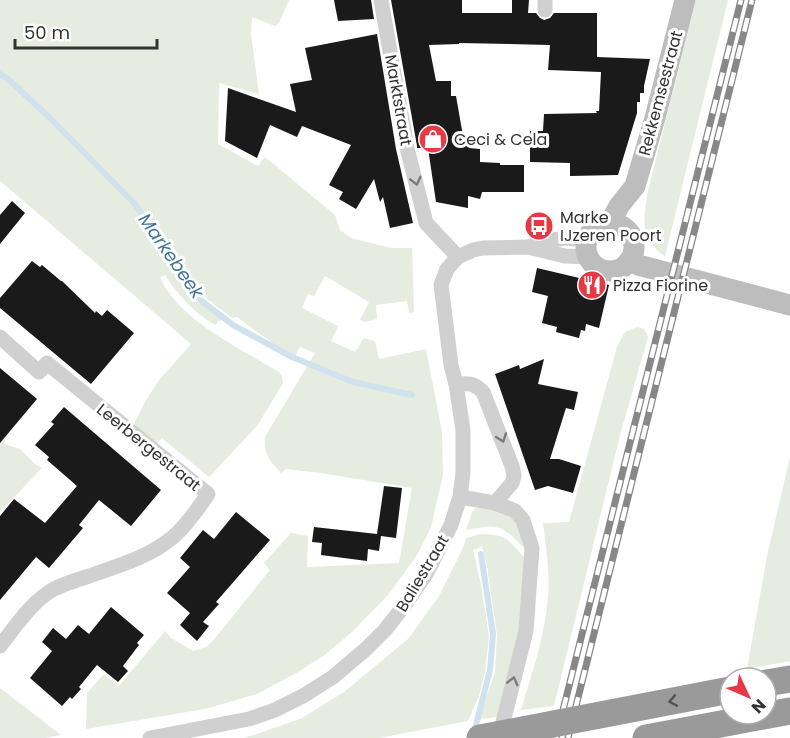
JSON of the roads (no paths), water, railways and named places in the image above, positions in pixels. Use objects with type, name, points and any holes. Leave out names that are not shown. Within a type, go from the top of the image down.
[{"type":"highway","points":[[480,738],[718,692]]},
{"type":"highway","points":[[646,738],[790,711]]},
{"type":"street","name":"Marktstraat","points":[[381,0],[408,148],[426,223],[458,257]]},
{"type":"street","name":"Rekkemsestraat","points":[[618,226],[634,213],[636,199],[634,186],[658,108],[685,0]]},
{"type":"street","points":[[602,224],[618,226],[630,235],[634,249],[632,255],[621,268],[612,271],[602,270],[594,265],[588,249],[590,233],[602,224]]},
{"type":"street","points":[[458,257],[483,248],[528,247],[565,256],[588,249]]},
{"type":"street","name":"Baliestraat","points":[[150,738],[249,719],[275,710],[303,696],[333,677],[366,649],[385,630],[426,574],[451,525],[460,497],[463,472],[463,430],[451,365],[441,285],[447,269],[458,257]]},
{"type":"street","points":[[629,261],[638,266],[790,305]]},
{"type":"street","name":"Leerbergestraat","points":[[0,337],[39,372],[47,363],[208,494],[193,516],[173,537],[152,551],[129,562],[55,588],[30,610],[0,646]]},
{"type":"street","points":[[456,384],[470,383],[483,392],[512,466],[514,476],[512,483],[495,503]]},
{"type":"street","points":[[460,497],[495,503],[515,512],[523,520],[532,548],[526,632],[499,738]]},
{"type":"waterway","name":"Markebeek","points":[[0,74],[50,118],[134,203],[203,302],[233,325],[292,357],[353,382],[412,395]]},
{"type":"waterway","name":"Markebeek","points":[[474,733],[490,670],[493,634],[481,554]]},
{"type":"railway","points":[[556,738],[741,0]]},
{"type":"railway","points":[[568,738],[752,0]]},
{"type":"place","name":"Ceci & Cela","points":[[433,139]]},
{"type":"place","name":"Marke IJzeren Poort","points":[[539,226]]},
{"type":"place","name":"Pizza Fiorine","points":[[592,285]]}]
